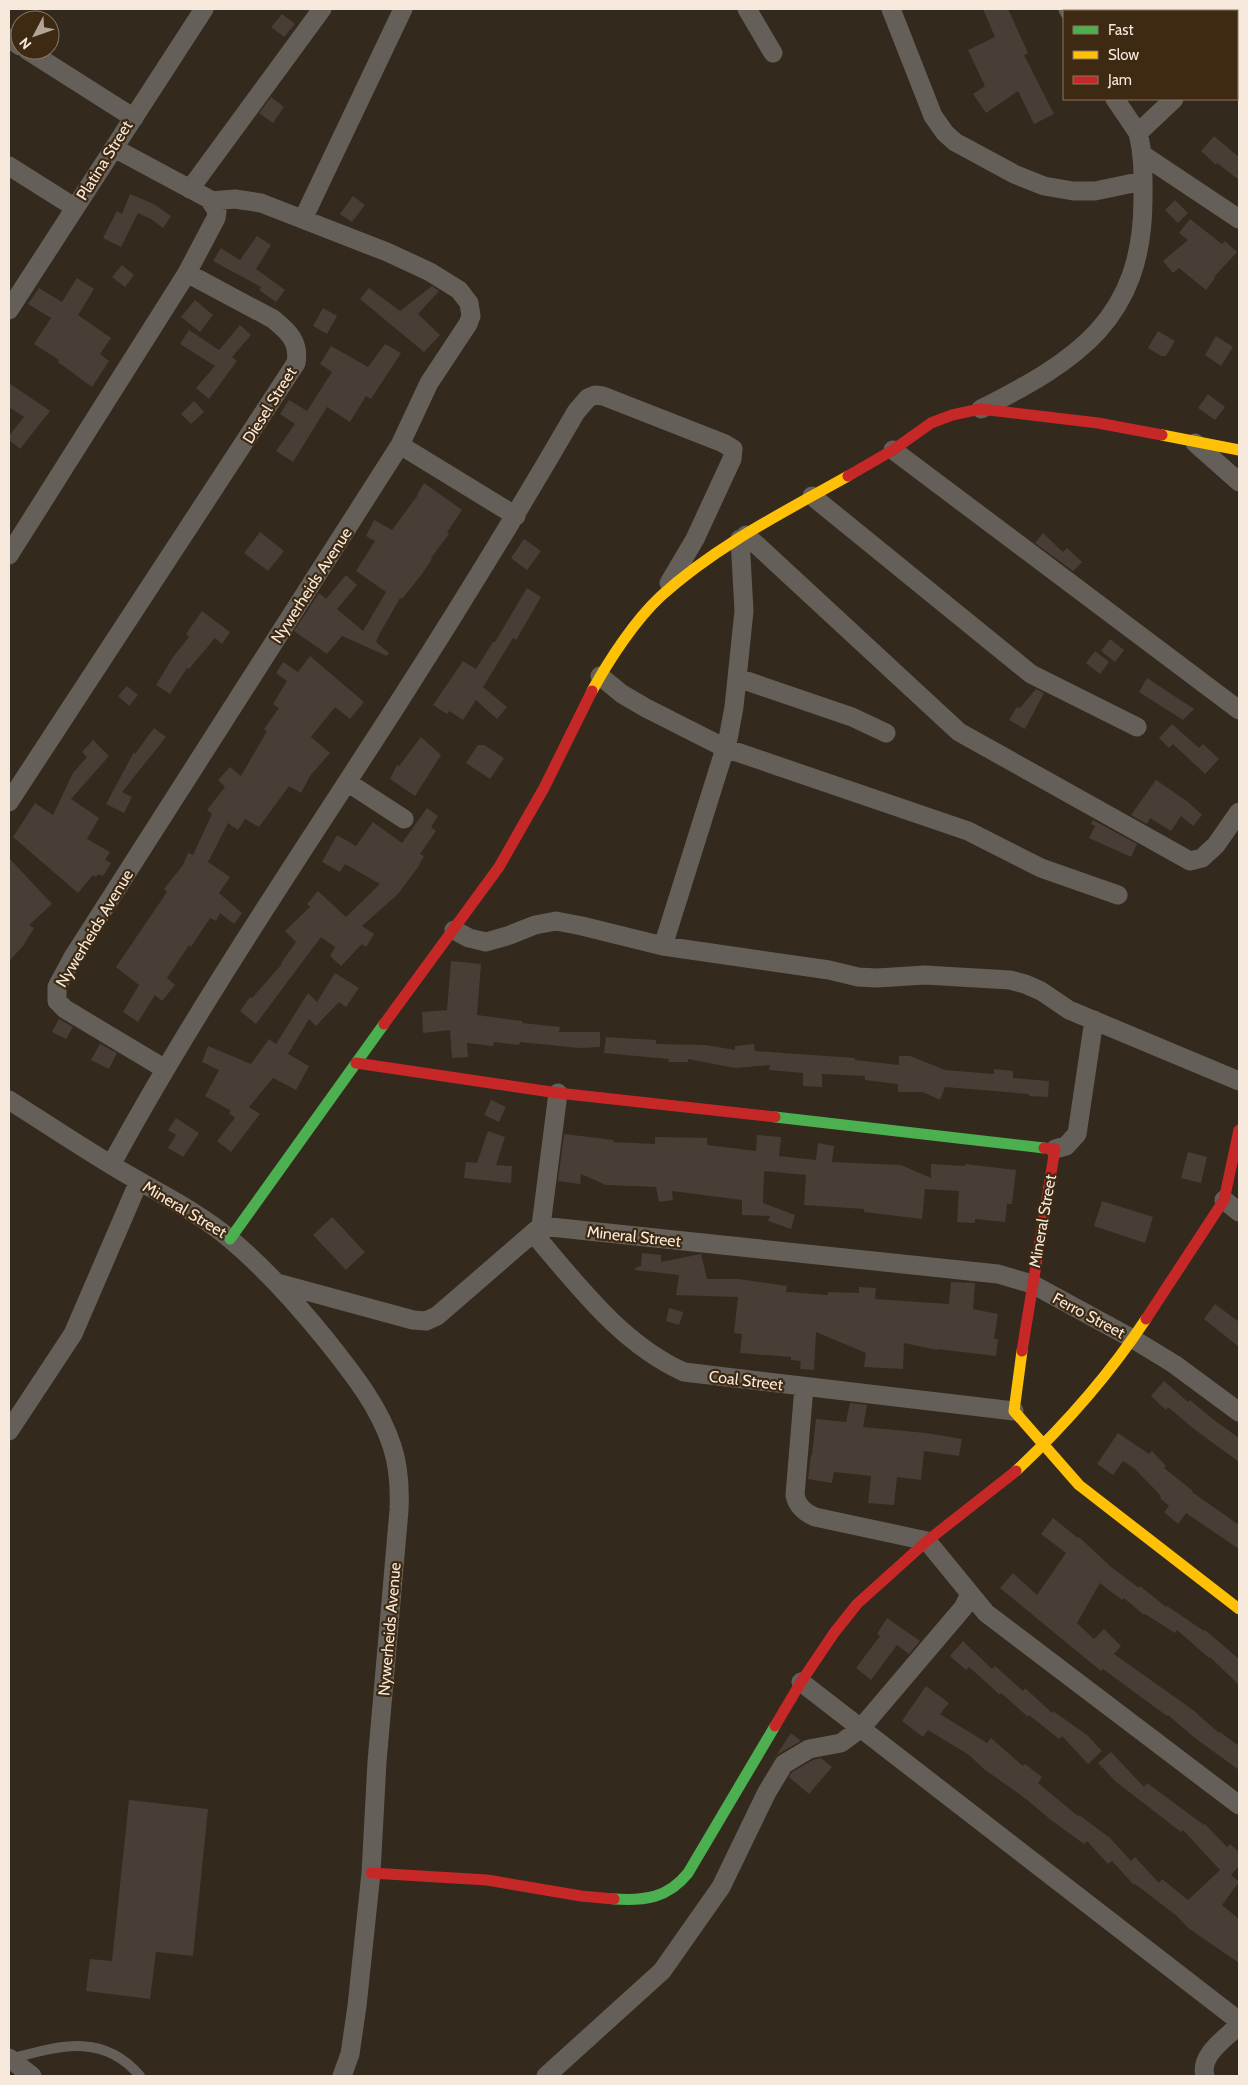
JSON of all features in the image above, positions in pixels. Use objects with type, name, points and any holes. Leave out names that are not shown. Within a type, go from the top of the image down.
[{"type":"street","points":[[134,118],[204,9]]},
{"type":"street","points":[[190,189],[322,9]]},
{"type":"street","points":[[302,219],[403,9]]},
{"type":"street","points":[[746,9],[773,53]]},
{"type":"street","points":[[891,9],[933,116],[945,133],[955,142],[1014,174],[1044,186],[1073,192],[1095,192],[1143,181]]},
{"type":"street","name":"Platina Street","points":[[9,310],[74,207],[134,118],[43,60]]},
{"type":"street","points":[[980,409],[1014,392],[1054,368],[1095,335],[1114,312],[1134,271],[1140,245],[1143,154],[1138,133],[1116,100]]},
{"type":"street","points":[[1138,133],[1173,100]]},
{"type":"street","points":[[9,555],[187,273],[216,218],[217,210],[211,201],[114,148]]},
{"type":"street","points":[[1143,154],[1239,219]]},
{"type":"street","name":"Platina Street","points":[[9,166],[74,207]]},
{"type":"street","name":"Nywerheids Avenue","points":[[165,1068],[65,1009],[57,1001],[57,987],[73,957],[400,445],[429,383],[468,324],[471,316],[469,303],[459,290],[430,272],[386,252],[248,200],[225,199],[211,201]]},
{"type":"street","name":"Diesel Street","points":[[9,802],[296,363],[295,342],[284,328],[273,319],[187,273]]},
{"type":"street","points":[[111,1165],[165,1068],[250,931],[516,516],[582,403],[595,395],[618,400],[722,442],[732,449],[732,459],[695,539],[660,597]]},
{"type":"street","name":"Mineral Street","points":[[9,1100],[111,1165],[195,1214],[230,1239],[500,867],[544,788],[567,738],[600,676],[628,635],[660,597],[709,558],[893,450],[931,423],[952,415],[980,409],[1098,423],[1239,450]]},
{"type":"street","points":[[1194,442],[1239,482]]},
{"type":"street","points":[[400,445],[516,516]]},
{"type":"street","points":[[893,450],[1239,710]]},
{"type":"street","points":[[812,496],[1031,674],[1136,727]]},
{"type":"street","points":[[663,946],[725,748],[734,707],[744,611],[743,537]]},
{"type":"street","points":[[743,537],[959,732],[1190,861],[1202,858],[1216,845],[1239,812]]},
{"type":"street","points":[[600,676],[630,698],[725,748],[968,831],[1041,868],[1118,895]]},
{"type":"street","points":[[738,678],[852,717],[886,733]]},
{"type":"street","points":[[347,782],[404,818]]},
{"type":"street","points":[[454,930],[469,938],[486,942],[535,925],[556,921],[663,946],[830,970],[858,977],[926,976],[1010,980],[1041,991],[1069,1010],[1239,1081]]},
{"type":"street","points":[[356,1063],[558,1093],[1055,1149],[1066,1146],[1076,1134],[1094,1020]]},
{"type":"street","points":[[276,1282],[413,1320],[426,1321],[436,1316],[537,1230],[558,1093]]},
{"type":"street","points":[[370,1873],[504,1882],[608,1899],[643,1899],[660,1896],[679,1884],[688,1873],[801,1682],[834,1633],[857,1604],[932,1537],[1010,1477],[1044,1446],[1095,1389],[1133,1339],[1224,1200],[1239,1130]]},
{"type":"street","name":"Mineral Street","points":[[537,1230],[998,1274],[1032,1284],[1055,1149]]},
{"type":"street","points":[[9,1432],[73,1334],[139,1181]]},
{"type":"street","points":[[1224,1200],[1239,1212]]},
{"type":"street","name":"Coal Street","points":[[537,1230],[603,1313],[631,1338],[665,1364],[684,1372],[696,1375],[1014,1412]]},
{"type":"street","name":"Nywerheids Avenue","points":[[230,1239],[276,1282],[307,1316],[362,1386],[384,1424],[393,1448],[400,1484],[399,1520],[376,1762],[370,1873],[357,2006],[350,2054],[342,2076]]},
{"type":"street","name":"Ferro Street","points":[[1014,1412],[1032,1284],[1133,1339],[1174,1364],[1239,1412]]},
{"type":"street","points":[[804,1387],[794,1495],[800,1507],[806,1513],[815,1517],[932,1537],[970,1594],[986,1613],[1239,1805]]},
{"type":"street","points":[[1014,1412],[1084,1489],[1239,1609]]},
{"type":"street","points":[[546,2076],[662,1971],[721,1887],[784,1764],[809,1749],[841,1743],[861,1728],[963,1608],[970,1594]]},
{"type":"street","points":[[801,1682],[1239,2021]]},
{"type":"street","points":[[1206,2076],[1203,2067],[1207,2057],[1239,2025]]},
{"type":"street","points":[[10,2058],[32,2076]]},
{"type":"lane","points":[[10,2058],[81,2045],[102,2048],[118,2056],[140,2076]]},
{"type":"building","points":[[983,9],[1008,9],[1028,53],[1024,55],[1054,114],[1034,124],[1018,91],[986,113],[973,94],[985,86],[968,50],[995,37]]},
{"type":"building","points":[[282,14],[295,24],[284,37],[271,27]]},
{"type":"building","points":[[271,97],[284,107],[273,123],[259,113]]},
{"type":"building","points":[[1214,136],[1239,157],[1239,180],[1217,163],[1216,165],[1201,151]]},
{"type":"building","points":[[130,194],[154,204],[171,216],[163,228],[151,219],[138,213],[121,247],[103,238],[117,211],[122,214]]},
{"type":"building","points":[[353,196],[365,205],[352,222],[340,214]]},
{"type":"building","points":[[1175,200],[1188,213],[1178,223],[1165,210]]},
{"type":"building","points":[[1190,219],[1222,244],[1225,241],[1237,252],[1214,277],[1206,290],[1179,268],[1173,273],[1163,261],[1188,240],[1179,233]]},
{"type":"building","points":[[257,236],[271,245],[256,269],[285,290],[276,302],[259,290],[261,287],[213,261],[221,248],[240,260]]},
{"type":"building","points":[[122,265],[134,275],[125,287],[112,277]]},
{"type":"building","points":[[77,278],[94,289],[78,315],[111,338],[100,354],[109,361],[92,387],[58,362],[59,360],[34,344],[51,318],[28,304],[39,288],[62,302]]},
{"type":"building","points":[[432,286],[439,291],[418,314],[440,335],[424,352],[360,299],[369,288],[400,311]]},
{"type":"building","points":[[195,300],[213,315],[200,332],[181,317]]},
{"type":"building","points":[[323,308],[337,316],[327,334],[313,326]]},
{"type":"building","points":[[240,325],[251,335],[232,357],[237,361],[209,399],[196,388],[215,366],[180,344],[189,330],[219,350]]},
{"type":"building","points":[[1158,331],[1175,341],[1166,356],[1161,356],[1148,348]]},
{"type":"building","points":[[1216,336],[1233,347],[1221,366],[1205,355]]},
{"type":"building","points":[[385,344],[401,353],[371,399],[366,396],[350,422],[327,407],[293,462],[276,451],[295,424],[280,414],[289,400],[307,411],[332,372],[320,364],[331,346],[368,367]]},
{"type":"building","points":[[9,383],[50,411],[20,449],[9,440],[9,436],[24,417],[9,407]]},
{"type":"building","points":[[1208,394],[1225,407],[1215,420],[1198,408]]},
{"type":"building","points":[[194,401],[204,412],[191,424],[181,414]]},
{"type":"building","points":[[424,483],[462,510],[447,532],[449,534],[422,574],[402,599],[400,598],[379,635],[376,642],[389,653],[387,656],[342,636],[327,654],[294,631],[319,593],[326,599],[346,575],[357,585],[337,609],[363,631],[386,592],[356,571],[375,541],[366,536],[374,520],[392,530],[418,495]]},
{"type":"building","points":[[260,532],[284,551],[268,571],[244,553]]},
{"type":"building","points":[[1043,533],[1063,552],[1067,548],[1082,562],[1073,571],[1035,543]]},
{"type":"building","points":[[524,539],[541,551],[527,570],[511,558]]},
{"type":"building","points":[[527,588],[541,597],[516,640],[513,638],[483,687],[507,707],[497,719],[476,700],[463,720],[449,711],[447,714],[433,705],[463,661],[476,669],[493,642],[495,642]]},
{"type":"building","points":[[202,611],[230,632],[222,644],[215,638],[189,669],[187,668],[170,694],[156,685],[173,657],[189,637],[186,634]]},
{"type":"building","points":[[1110,639],[1124,650],[1115,662],[1101,651]]},
{"type":"building","points":[[1095,651],[1109,662],[1100,674],[1086,663]]},
{"type":"building","points":[[310,656],[364,702],[350,719],[335,707],[311,737],[330,753],[310,776],[301,793],[289,786],[259,827],[245,819],[238,830],[228,823],[208,862],[230,877],[219,893],[242,913],[234,924],[220,913],[216,921],[210,918],[167,978],[175,985],[162,1001],[155,995],[138,1022],[123,1012],[139,985],[116,967],[167,892],[164,889],[183,865],[188,853],[193,855],[212,814],[207,810],[225,787],[218,780],[230,767],[241,776],[267,731],[264,729],[279,708],[273,704],[287,681],[276,673],[283,662],[298,672]]},
{"type":"building","points":[[1147,678],[1194,709],[1183,720],[1139,692]]},
{"type":"building","points":[[127,686],[138,695],[129,706],[118,696]]},
{"type":"building","points":[[1036,689],[1044,693],[1025,729],[1009,720],[1017,707],[1020,708]]},
{"type":"building","points":[[1172,724],[1199,748],[1203,744],[1219,759],[1205,774],[1173,744],[1169,748],[1159,738]]},
{"type":"building","points":[[154,728],[166,737],[122,792],[132,797],[124,813],[106,804],[134,752],[135,754]]},
{"type":"building","points":[[421,737],[441,755],[415,796],[390,779],[397,765],[399,766]]},
{"type":"building","points":[[93,740],[109,756],[71,799],[99,818],[87,839],[110,852],[105,860],[111,863],[103,876],[98,874],[96,877],[93,875],[78,893],[13,837],[35,803],[53,815],[73,773],[87,757],[82,752]]},
{"type":"building","points":[[478,745],[484,745],[504,758],[490,779],[466,763]]},
{"type":"building","points":[[1156,780],[1188,802],[1202,815],[1193,826],[1181,816],[1171,831],[1150,818],[1147,824],[1131,815]]},
{"type":"building","points":[[427,808],[438,816],[431,827],[436,831],[420,854],[424,856],[418,867],[398,894],[362,926],[374,934],[366,947],[362,944],[341,966],[330,956],[335,947],[321,937],[256,1024],[240,1011],[250,997],[252,998],[282,964],[296,942],[285,931],[310,907],[307,904],[318,891],[346,917],[380,884],[345,864],[340,872],[322,862],[337,835],[356,846],[373,822],[402,843]]},
{"type":"building","points":[[1093,820],[1137,844],[1131,857],[1089,838],[1095,826],[1091,824]]},
{"type":"building","points":[[9,858],[52,904],[29,925],[34,928],[23,946],[9,961]]},
{"type":"building","points":[[451,961],[481,964],[477,1015],[560,1027],[559,1032],[600,1032],[600,1047],[580,1048],[520,1042],[519,1045],[494,1042],[493,1046],[467,1043],[468,1057],[452,1058],[450,1030],[423,1033],[422,1012],[447,1010]]},
{"type":"building","points":[[335,973],[359,988],[346,1007],[339,1002],[316,1026],[309,1019],[288,1054],[309,1066],[296,1090],[273,1078],[249,1107],[260,1114],[231,1152],[217,1141],[235,1118],[229,1113],[231,1111],[205,1096],[219,1070],[202,1062],[208,1046],[251,1064],[269,1039],[276,1044],[308,993],[317,1002]]},
{"type":"building","points":[[59,1019],[73,1027],[66,1039],[52,1032]]},
{"type":"building","points":[[606,1037],[656,1040],[656,1044],[706,1045],[735,1050],[735,1046],[754,1044],[755,1051],[855,1058],[855,1060],[899,1065],[899,1056],[910,1056],[945,1070],[994,1074],[994,1069],[1013,1071],[1013,1078],[1049,1081],[1048,1097],[945,1087],[940,1100],[923,1092],[898,1092],[898,1084],[865,1080],[865,1076],[822,1074],[822,1087],[803,1086],[803,1073],[769,1070],[770,1065],[735,1068],[688,1059],[688,1062],[668,1062],[669,1059],[604,1053]]},
{"type":"building","points":[[100,1044],[117,1053],[109,1069],[91,1060]]},
{"type":"building","points":[[491,1100],[506,1107],[499,1122],[484,1115]]},
{"type":"building","points":[[176,1118],[199,1133],[183,1157],[168,1148],[176,1135],[168,1130]]},
{"type":"building","points":[[488,1131],[505,1137],[496,1165],[512,1166],[511,1183],[464,1178],[466,1162],[477,1163]]},
{"type":"building","points":[[564,1134],[614,1140],[613,1142],[655,1144],[655,1137],[707,1138],[707,1145],[756,1151],[757,1135],[781,1137],[779,1156],[816,1160],[818,1143],[834,1146],[832,1162],[901,1165],[931,1178],[931,1164],[965,1166],[965,1164],[1016,1170],[1012,1204],[1007,1204],[1005,1222],[975,1219],[975,1223],[957,1222],[959,1191],[925,1189],[922,1219],[864,1212],[864,1209],[804,1205],[806,1175],[764,1171],[763,1203],[795,1215],[791,1229],[768,1221],[770,1216],[742,1215],[742,1200],[672,1191],[673,1200],[659,1202],[656,1187],[606,1185],[581,1174],[580,1184],[558,1181]]},
{"type":"building","points":[[1188,1152],[1207,1157],[1201,1183],[1181,1178]]},
{"type":"building","points":[[1102,1201],[1153,1217],[1145,1243],[1094,1226]]},
{"type":"building","points":[[332,1217],[365,1252],[346,1270],[313,1235]]},
{"type":"building","points":[[642,1253],[661,1255],[661,1262],[701,1254],[707,1279],[739,1279],[787,1286],[786,1292],[828,1295],[828,1292],[859,1293],[859,1287],[876,1288],[875,1299],[949,1304],[951,1282],[975,1283],[973,1309],[998,1314],[994,1339],[998,1339],[996,1356],[937,1350],[904,1343],[903,1369],[864,1367],[866,1353],[816,1332],[814,1370],[800,1369],[801,1361],[791,1360],[791,1357],[740,1353],[742,1334],[734,1333],[738,1297],[676,1295],[679,1275],[635,1270],[635,1268],[641,1266]]},
{"type":"building","points":[[1215,1304],[1239,1322],[1239,1347],[1204,1319]]},
{"type":"building","points":[[669,1308],[683,1312],[679,1325],[666,1321]]},
{"type":"building","points":[[1164,1381],[1188,1402],[1190,1400],[1239,1438],[1239,1462],[1168,1407],[1166,1410],[1151,1396]]},
{"type":"building","points":[[850,1403],[867,1405],[863,1427],[926,1433],[962,1439],[959,1456],[924,1451],[921,1480],[897,1477],[894,1505],[868,1503],[871,1476],[834,1472],[832,1483],[808,1479],[816,1419],[846,1422]]},
{"type":"building","points":[[1118,1433],[1149,1454],[1152,1451],[1166,1466],[1164,1468],[1192,1492],[1239,1525],[1239,1549],[1186,1513],[1178,1524],[1164,1512],[1169,1506],[1160,1498],[1161,1496],[1135,1469],[1123,1461],[1113,1475],[1097,1464]]},
{"type":"building","points":[[1053,1518],[1079,1537],[1111,1567],[1139,1588],[1140,1586],[1166,1607],[1205,1630],[1239,1659],[1239,1685],[1210,1657],[1177,1630],[1175,1633],[1144,1615],[1124,1598],[1122,1600],[1100,1583],[1077,1623],[1094,1639],[1104,1629],[1121,1646],[1114,1654],[1193,1710],[1219,1733],[1239,1746],[1239,1770],[1195,1738],[1168,1715],[1103,1669],[1101,1671],[1000,1588],[1013,1573],[1037,1595],[1066,1553],[1041,1534]]},
{"type":"building","points":[[887,1618],[920,1641],[909,1654],[897,1645],[871,1680],[856,1668],[880,1636],[877,1634]]},
{"type":"building","points":[[963,1641],[992,1669],[995,1666],[1023,1691],[1025,1688],[1052,1713],[1053,1711],[1087,1735],[1102,1751],[1088,1764],[1062,1736],[1059,1739],[1029,1715],[1028,1717],[969,1667],[966,1670],[950,1656]]},
{"type":"building","points":[[926,1686],[949,1703],[940,1714],[987,1743],[991,1738],[1023,1766],[1025,1764],[1042,1777],[1038,1783],[1078,1816],[1110,1838],[1131,1861],[1135,1857],[1159,1883],[1162,1879],[1188,1900],[1220,1870],[1183,1830],[1181,1832],[1115,1781],[1098,1763],[1111,1752],[1144,1787],[1147,1783],[1205,1824],[1227,1847],[1230,1844],[1239,1852],[1239,1866],[1231,1875],[1239,1882],[1222,1905],[1239,1919],[1239,1963],[1188,1928],[1177,1916],[1134,1885],[1112,1861],[1108,1864],[1087,1841],[1084,1844],[1051,1820],[1026,1799],[984,1769],[969,1755],[928,1730],[923,1737],[902,1721]]},
{"type":"building","points":[[791,1733],[801,1741],[778,1754],[772,1762]]},
{"type":"building","points":[[821,1758],[832,1767],[809,1794],[789,1777],[792,1772],[813,1760]]},
{"type":"building","points":[[129,1800],[208,1809],[193,1956],[156,1952],[150,1999],[86,1991],[90,1959],[112,1961]]},
{"type":"traffic: fast","points":[[230,1239],[384,1024]]},
{"type":"traffic: fast","points":[[775,1117],[1044,1148]]},
{"type":"traffic: fast","points":[[614,1899],[646,1898],[664,1893],[688,1873],[775,1726]]},
{"type":"traffic: slow","points":[[1162,435],[1239,450]]},
{"type":"traffic: slow","points":[[592,691],[606,666],[632,628],[651,606],[682,578],[704,561],[751,531],[848,476]]},
{"type":"traffic: slow","points":[[1016,1471],[1086,1399],[1146,1319]]},
{"type":"traffic: slow","points":[[1022,1351],[1014,1411],[1079,1485],[1239,1609]]},
{"type":"traffic: jam","points":[[848,476],[893,450],[931,423],[952,415],[980,409],[1098,423],[1162,435]]},
{"type":"traffic: jam","points":[[384,1024],[499,867],[544,788],[592,691]]},
{"type":"traffic: jam","points":[[356,1063],[558,1093],[775,1117]]},
{"type":"traffic: jam","points":[[1146,1319],[1224,1200],[1239,1130]]},
{"type":"traffic: jam","points":[[1022,1351],[1055,1149],[1044,1148]]},
{"type":"traffic: jam","points":[[775,1726],[801,1682],[834,1633],[857,1604],[927,1541],[1016,1471]]},
{"type":"traffic: jam","points":[[371,1873],[487,1880],[581,1896],[614,1899]]}]
